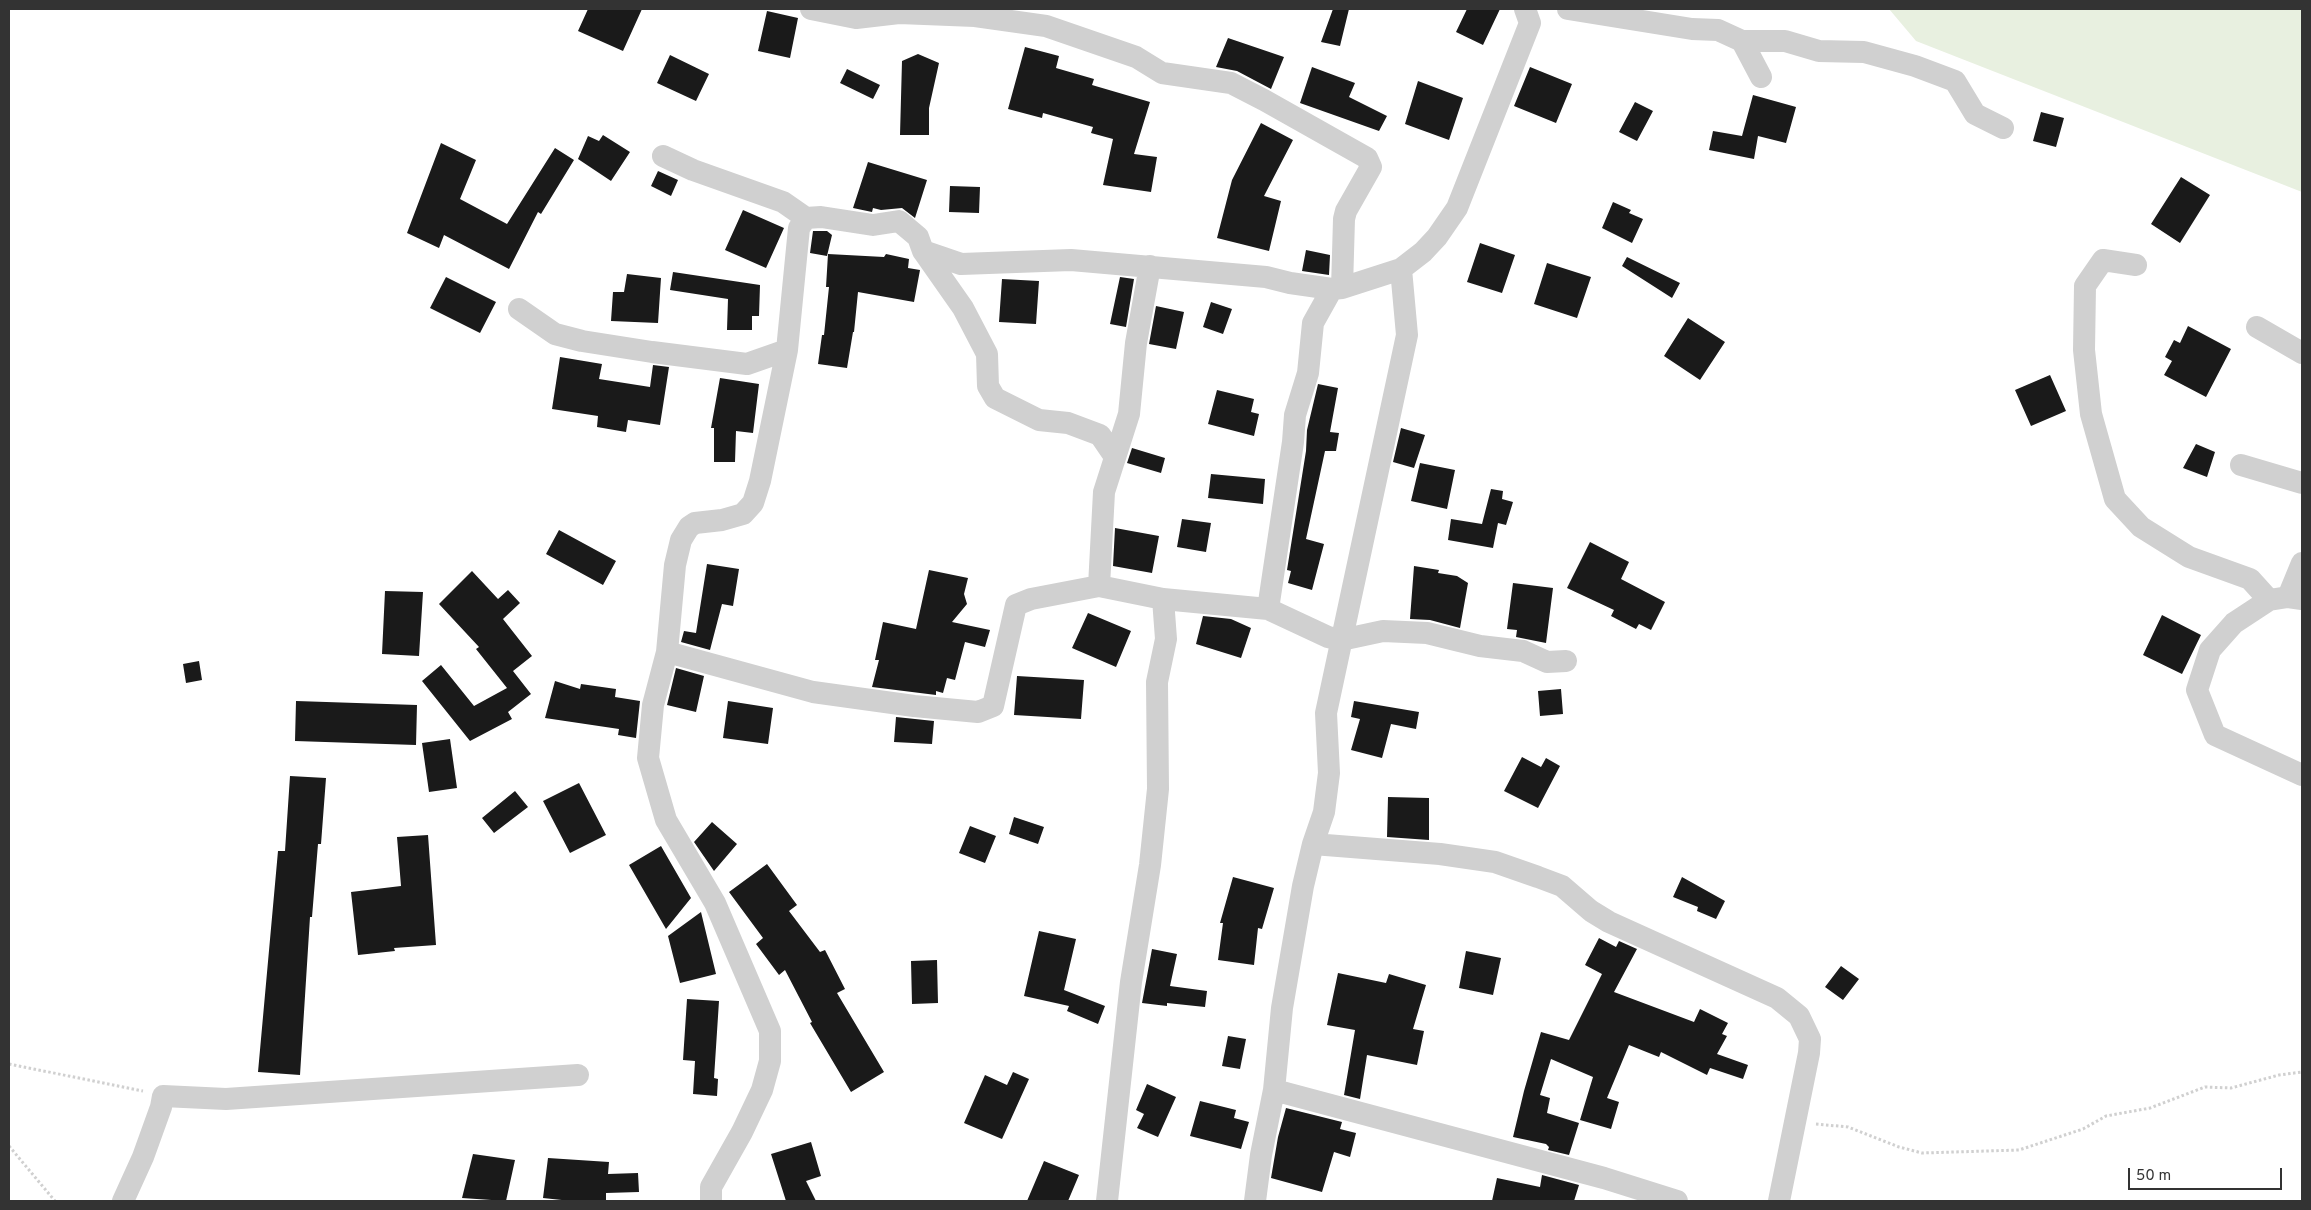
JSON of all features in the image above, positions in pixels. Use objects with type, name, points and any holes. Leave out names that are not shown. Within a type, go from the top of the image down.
[{"type":"street","points":[[811,9],[856,14],[976,16],[1046,26],[1136,57],[1162,73],[1231,83],[1367,158],[1372,167],[1346,211],[1344,219],[1337,289],[1313,323],[1308,373],[1295,415],[1294,442],[1268,609]]},
{"type":"street","points":[[1568,9],[1692,29],[1718,30],[1742,41],[1785,41],[1819,51],[1864,52],[1915,66],[1955,81],[1975,114],[2003,128]]},
{"type":"street","points":[[923,251],[961,264],[1071,260],[1266,276],[1290,283],[1337,289],[1401,269],[1437,237],[1457,208],[1532,13]]},
{"type":"street","points":[[1742,41],[1762,78]]},
{"type":"street","points":[[663,156],[693,170],[783,202],[806,218],[821,217],[873,225],[899,221],[918,236],[923,251],[964,308],[987,354],[988,386],[995,398],[1040,420],[1068,423],[1100,435],[1115,457]]},
{"type":"street","points":[[711,1201],[711,1187],[742,1132],[762,1090],[770,1061],[770,1031],[714,903],[666,820],[648,758],[653,705],[667,652],[674,565],[681,540],[689,527],[695,523],[733,518],[743,514],[753,504],[760,481],[787,350],[799,228],[806,218]]},
{"type":"street","points":[[2136,266],[2103,260],[2085,286],[2084,350],[2091,414],[2115,499],[2141,527],[2189,557],[2250,579],[2286,599]]},
{"type":"street","points":[[1099,586],[1104,492],[1128,414],[1136,343],[1150,266]]},
{"type":"street","points":[[1255,1201],[1261,1155],[1274,1090],[1284,998],[1303,886],[1312,844],[1324,812],[1329,773],[1326,713],[1407,335],[1401,269]]},
{"type":"street","points":[[519,309],[555,334],[582,341],[652,352],[747,364],[787,350]]},
{"type":"street","points":[[2257,328],[2302,353]]},
{"type":"street","points":[[2241,465],[2302,483]]},
{"type":"street","points":[[2302,563],[2286,599],[2234,624],[2210,650],[2197,690],[2215,735],[2302,775]]},
{"type":"street","points":[[667,652],[813,692],[914,706],[978,712],[993,706],[1016,605],[1031,599],[1099,586],[1163,599],[1268,609],[1328,637],[1342,640],[1383,632],[1427,633],[1480,646],[1523,651],[1547,662],[1566,661]]},
{"type":"street","points":[[1107,1201],[1129,992],[1150,866],[1158,789],[1157,682],[1166,639],[1163,599]]},
{"type":"street","points":[[1312,844],[1440,854],[1495,862],[1562,886],[1590,911],[1609,922],[1777,998],[1798,1016],[1810,1039],[1809,1053],[1779,1201]]},
{"type":"street","points":[[124,1201],[143,1157],[161,1107],[163,1096],[226,1100],[578,1075]]},
{"type":"street","points":[[1274,1090],[1604,1178],[1677,1201]]},
{"type":"path","points":[[9,1064],[163,1096]]},
{"type":"path","points":[[1794,1127],[1819,1124],[1848,1127],[1899,1147],[1922,1153],[2019,1150],[2083,1129],[2106,1116],[2150,1108],[2205,1087],[2231,1088],[2279,1075],[2302,1072]]},
{"type":"path","points":[[9,1146],[55,1201]]},
{"type":"green space","points":[[1889,9],[2302,9],[2302,192],[1916,41]]},
{"type":"building","points":[[588,9],[642,9],[623,51],[578,31]]},
{"type":"building","points":[[1333,9],[1349,9],[1340,46],[1321,42]]},
{"type":"building","points":[[1467,9],[1500,9],[1483,45],[1456,32]]},
{"type":"building","points":[[767,11],[798,18],[790,58],[758,51]]},
{"type":"building","points":[[1228,38],[1284,57],[1271,89],[1237,71],[1216,67]]},
{"type":"building","points":[[1025,47],[1059,56],[1056,68],[1094,79],[1092,85],[1150,102],[1134,154],[1157,157],[1151,192],[1103,185],[1113,139],[1091,133],[1093,127],[1043,113],[1042,118],[1008,109]]},
{"type":"building","points":[[918,54],[939,63],[929,108],[929,135],[900,135],[902,61]]},
{"type":"building","points":[[670,55],[709,74],[696,101],[657,83]]},
{"type":"building","points":[[1312,67],[1355,83],[1349,97],[1387,116],[1379,131],[1300,103]]},
{"type":"building","points":[[1530,67],[1572,84],[1556,123],[1514,106]]},
{"type":"building","points":[[847,69],[880,85],[873,99],[840,83]]},
{"type":"building","points":[[1418,81],[1463,98],[1449,140],[1405,124]]},
{"type":"building","points":[[1753,95],[1796,107],[1786,143],[1758,136],[1754,159],[1709,150],[1713,131],[1742,136]]},
{"type":"building","points":[[1635,102],[1653,111],[1637,141],[1619,132]]},
{"type":"building","points":[[2041,112],[2064,118],[2056,147],[2033,141]]},
{"type":"building","points":[[1261,123],[1293,140],[1264,196],[1281,201],[1269,251],[1217,238],[1232,180]]},
{"type":"building","points":[[603,135],[630,152],[611,181],[578,159],[588,136],[599,141]]},
{"type":"building","points":[[441,143],[476,160],[460,199],[507,224],[555,148],[574,160],[541,214],[538,212],[509,269],[444,235],[439,248],[407,233]]},
{"type":"building","points":[[868,162],[927,180],[915,218],[902,208],[881,210],[873,208],[872,212],[853,208]]},
{"type":"building","points":[[658,171],[678,180],[671,196],[651,186]]},
{"type":"building","points":[[2181,177],[2210,195],[2180,243],[2151,224]]},
{"type":"building","points":[[950,186],[980,187],[979,213],[949,212]]},
{"type":"building","points":[[1613,202],[1631,210],[1629,213],[1643,219],[1632,243],[1602,228]]},
{"type":"building","points":[[743,210],[784,228],[766,268],[725,250]]},
{"type":"building","points":[[813,231],[827,231],[832,235],[827,256],[810,253]]},
{"type":"building","points":[[1480,243],[1515,255],[1502,293],[1467,282]]},
{"type":"building","points":[[1306,250],[1330,255],[1329,275],[1302,271]]},
{"type":"building","points":[[828,254],[884,257],[886,254],[909,259],[908,268],[920,270],[914,302],[858,292],[854,332],[847,368],[818,364],[822,335],[824,335],[829,287],[826,287]]},
{"type":"building","points":[[1627,257],[1680,283],[1672,298],[1622,266]]},
{"type":"building","points":[[1547,263],[1591,277],[1577,318],[1534,304]]},
{"type":"building","points":[[673,272],[760,285],[759,316],[752,316],[752,330],[727,330],[728,299],[670,290]]},
{"type":"building","points":[[627,274],[661,278],[658,323],[611,321],[613,292],[624,292]]},
{"type":"building","points":[[446,277],[496,302],[480,333],[430,308]]},
{"type":"building","points":[[1120,277],[1134,279],[1126,327],[1110,324]]},
{"type":"building","points":[[1002,279],[1039,281],[1036,324],[999,322]]},
{"type":"building","points":[[1211,302],[1232,309],[1223,334],[1203,327]]},
{"type":"building","points":[[1156,306],[1184,312],[1176,349],[1149,344]]},
{"type":"building","points":[[1688,318],[1725,342],[1700,380],[1664,356]]},
{"type":"building","points":[[2188,326],[2231,349],[2206,397],[2164,375],[2172,361],[2165,357],[2174,340],[2180,343]]},
{"type":"building","points":[[560,357],[602,364],[599,379],[650,387],[653,365],[669,367],[660,425],[628,420],[626,432],[597,427],[598,416],[552,409]]},
{"type":"building","points":[[2050,375],[2066,411],[2031,426],[2015,390]]},
{"type":"building","points":[[720,378],[759,384],[753,433],[736,431],[735,462],[714,462],[714,428],[711,428]]},
{"type":"building","points":[[1318,384],[1338,388],[1330,432],[1339,433],[1336,451],[1325,451],[1306,539],[1324,544],[1312,590],[1288,583],[1291,571],[1287,570],[1306,451],[1307,430]]},
{"type":"building","points":[[1217,390],[1254,399],[1251,412],[1259,414],[1254,436],[1208,424]]},
{"type":"building","points":[[1401,428],[1425,435],[1414,468],[1393,462]]},
{"type":"building","points":[[2196,444],[2215,452],[2207,477],[2183,468]]},
{"type":"building","points":[[1132,448],[1165,458],[1161,473],[1127,463]]},
{"type":"building","points":[[1420,463],[1455,470],[1447,509],[1411,501]]},
{"type":"building","points":[[1211,474],[1265,479],[1263,504],[1208,498]]},
{"type":"building","points":[[1491,489],[1503,491],[1502,499],[1513,502],[1506,525],[1498,523],[1493,548],[1448,540],[1451,519],[1482,524]]},
{"type":"building","points":[[1182,519],[1211,523],[1206,552],[1177,547]]},
{"type":"building","points":[[1115,528],[1159,536],[1152,573],[1113,566]]},
{"type":"building","points":[[559,530],[616,561],[603,585],[546,554]]},
{"type":"building","points":[[1590,542],[1629,562],[1621,579],[1665,602],[1651,630],[1639,624],[1636,629],[1611,616],[1614,610],[1567,588]]},
{"type":"building","points":[[707,564],[739,569],[733,606],[722,604],[710,650],[681,642],[684,631],[696,633]]},
{"type":"building","points":[[1414,566],[1439,570],[1438,573],[1457,576],[1468,583],[1460,628],[1430,620],[1410,619]]},
{"type":"building","points":[[929,570],[968,578],[964,594],[967,604],[952,622],[990,630],[985,647],[965,642],[955,680],[947,678],[943,693],[936,691],[936,695],[872,687],[879,660],[875,660],[883,622],[916,629]]},
{"type":"building","points":[[472,571],[498,599],[508,590],[520,603],[503,619],[532,656],[513,671],[531,694],[508,712],[512,719],[470,741],[422,681],[441,665],[474,706],[507,688],[476,649],[479,647],[439,604]]},
{"type":"building","points":[[1513,583],[1553,588],[1546,643],[1516,637],[1517,630],[1507,629]]},
{"type":"building","points":[[385,591],[423,592],[419,656],[382,654]]},
{"type":"building","points":[[1088,613],[1131,631],[1116,667],[1072,648]]},
{"type":"building","points":[[2162,615],[2201,635],[2182,674],[2143,655]]},
{"type":"building","points":[[1203,616],[1231,619],[1251,628],[1241,658],[1196,644]]},
{"type":"building","points":[[199,661],[202,680],[186,683],[183,664]]},
{"type":"building","points":[[676,668],[704,676],[696,712],[667,705]]},
{"type":"building","points":[[1017,676],[1084,680],[1081,719],[1014,715]]},
{"type":"building","points":[[555,681],[580,689],[581,684],[616,689],[615,697],[640,701],[636,738],[618,735],[619,729],[545,718]]},
{"type":"building","points":[[1561,689],[1563,714],[1540,716],[1538,691]]},
{"type":"building","points":[[296,701],[417,705],[416,745],[295,741]]},
{"type":"building","points":[[728,701],[773,708],[768,744],[723,738]]},
{"type":"building","points":[[1354,701],[1419,712],[1416,729],[1391,724],[1382,758],[1351,750],[1360,719],[1351,717]]},
{"type":"building","points":[[896,717],[934,721],[932,744],[894,742]]},
{"type":"building","points":[[450,739],[457,788],[429,792],[422,743]]},
{"type":"building","points":[[1522,757],[1541,767],[1546,758],[1560,766],[1538,808],[1504,791]]},
{"type":"building","points":[[290,776],[326,778],[321,844],[318,844],[312,917],[310,917],[300,1075],[258,1072],[278,851],[285,851]]},
{"type":"building","points":[[579,783],[606,835],[570,853],[543,801]]},
{"type":"building","points":[[515,791],[528,807],[494,833],[482,818]]},
{"type":"building","points":[[1388,797],[1429,798],[1429,840],[1387,837]]},
{"type":"building","points":[[1014,817],[1044,827],[1038,844],[1009,834]]},
{"type":"building","points":[[712,822],[737,844],[714,871],[694,842]]},
{"type":"building","points":[[970,826],[996,836],[985,863],[959,853]]},
{"type":"building","points":[[428,835],[436,945],[394,948],[395,951],[358,955],[351,892],[401,886],[397,837]]},
{"type":"building","points":[[661,846],[691,898],[666,929],[629,865]]},
{"type":"building","points":[[767,864],[797,905],[789,911],[820,952],[825,950],[845,989],[837,993],[884,1072],[851,1092],[810,1023],[812,1022],[785,970],[779,975],[756,944],[763,938],[729,892]]},
{"type":"building","points":[[1233,877],[1274,888],[1262,929],[1258,928],[1254,965],[1218,960],[1223,923],[1220,923]]},
{"type":"building","points":[[1682,877],[1725,901],[1716,919],[1697,911],[1698,907],[1673,897]]},
{"type":"building","points":[[701,912],[716,974],[680,983],[668,936]]},
{"type":"building","points":[[1039,931],[1076,939],[1064,990],[1105,1006],[1098,1024],[1067,1011],[1069,1006],[1024,996]]},
{"type":"building","points":[[1599,938],[1616,947],[1619,941],[1637,949],[1614,992],[1694,1022],[1700,1009],[1728,1023],[1722,1034],[1727,1036],[1717,1054],[1748,1065],[1743,1079],[1710,1068],[1707,1075],[1661,1052],[1659,1057],[1629,1045],[1607,1098],[1619,1102],[1611,1129],[1580,1120],[1593,1077],[1551,1059],[1540,1095],[1550,1098],[1547,1113],[1579,1123],[1569,1155],[1548,1150],[1549,1147],[1546,1144],[1513,1137],[1541,1032],[1569,1040],[1602,974],[1585,965]]},
{"type":"building","points":[[1152,949],[1177,954],[1170,986],[1207,991],[1205,1007],[1167,1003],[1167,1006],[1142,1003]]},
{"type":"building","points":[[1466,951],[1501,958],[1493,995],[1459,988]]},
{"type":"building","points":[[937,960],[938,1003],[912,1004],[911,961]]},
{"type":"building","points":[[1841,966],[1859,979],[1843,1000],[1825,987]]},
{"type":"building","points":[[1338,973],[1386,983],[1389,974],[1426,985],[1413,1029],[1424,1031],[1417,1065],[1367,1055],[1360,1099],[1344,1095],[1355,1030],[1327,1025]]},
{"type":"building","points":[[687,999],[719,1001],[714,1078],[718,1079],[717,1096],[693,1094],[695,1061],[683,1060]]},
{"type":"building","points":[[1228,1036],[1246,1039],[1240,1069],[1222,1066]]},
{"type":"building","points":[[1013,1072],[1029,1079],[1002,1139],[964,1123],[985,1075],[1007,1085]]},
{"type":"building","points":[[1147,1084],[1176,1097],[1158,1137],[1137,1128],[1144,1114],[1136,1110]]},
{"type":"building","points":[[1200,1101],[1236,1110],[1234,1118],[1249,1122],[1241,1149],[1190,1136]]},
{"type":"building","points":[[1286,1108],[1342,1122],[1340,1129],[1356,1133],[1350,1157],[1334,1152],[1322,1192],[1271,1178],[1278,1137]]},
{"type":"building","points":[[811,1142],[821,1176],[806,1181],[816,1201],[786,1201],[771,1154]]},
{"type":"building","points":[[473,1154],[515,1160],[506,1201],[462,1198]]},
{"type":"building","points":[[548,1158],[609,1162],[608,1174],[638,1173],[639,1192],[606,1193],[606,1201],[571,1201],[543,1198]]},
{"type":"building","points":[[1044,1161],[1079,1175],[1068,1201],[1027,1201]]},
{"type":"building","points":[[1542,1175],[1579,1185],[1574,1201],[1492,1201],[1497,1178],[1540,1187]]}]
